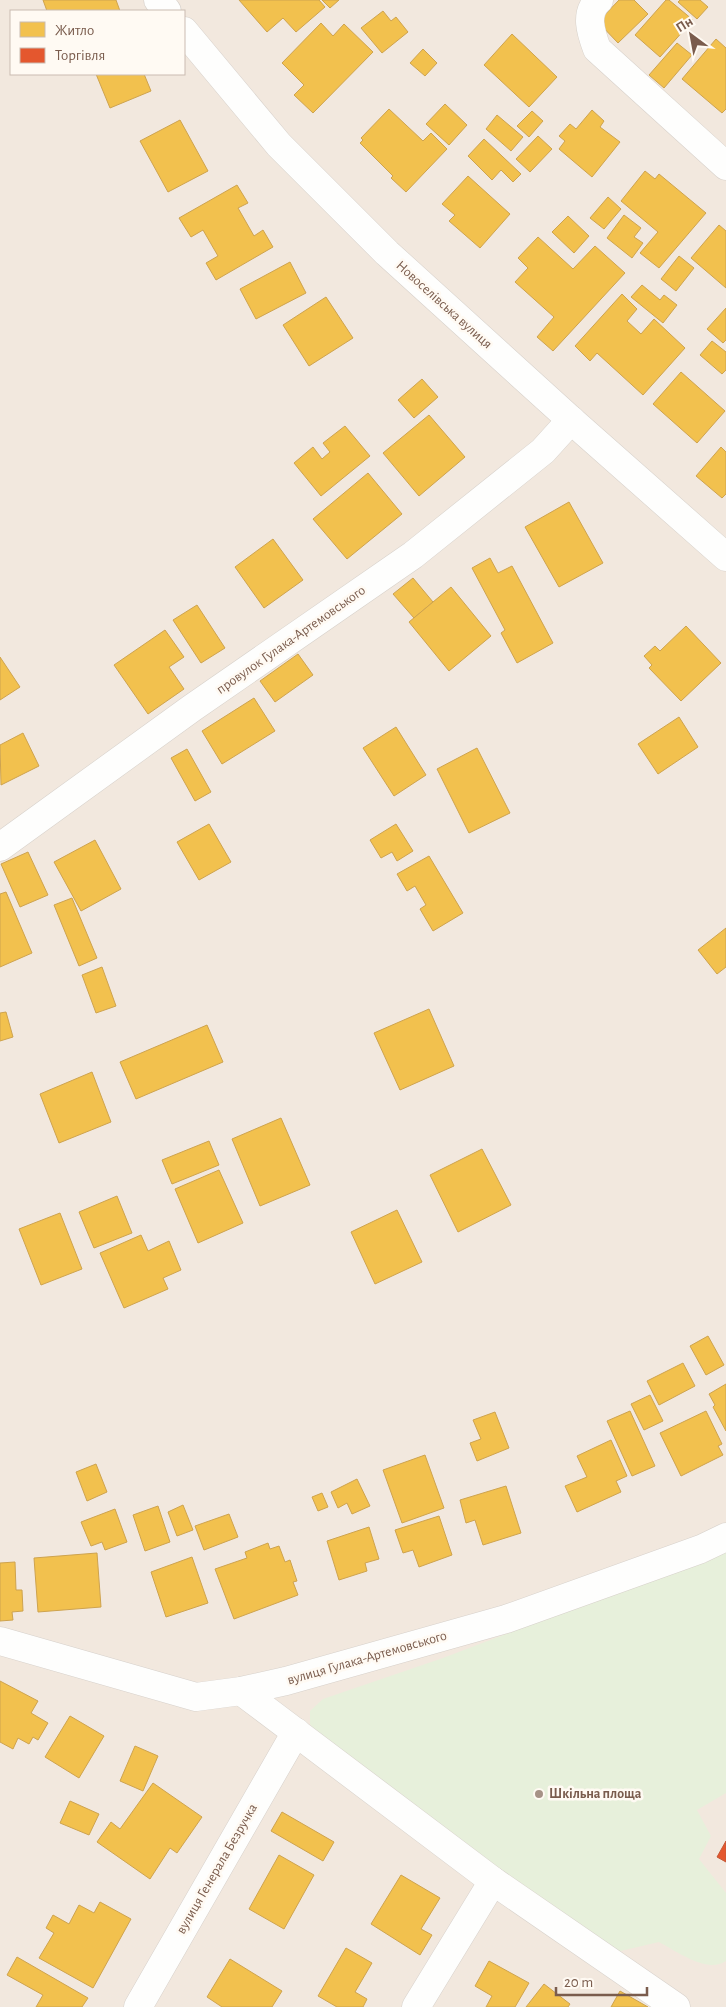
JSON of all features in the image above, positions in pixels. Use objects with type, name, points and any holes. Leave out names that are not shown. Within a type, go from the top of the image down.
[{"type":"street","points":[[158,0],[167,10]]},
{"type":"street","points":[[599,0],[594,4],[589,17],[591,33],[597,49],[726,166]]},
{"type":"street","name":"Новоселівська вулиця","points":[[185,32],[279,145],[387,253],[726,557]]},
{"type":"street","name":"провулок Гулака-Артемовського","points":[[0,847],[192,708],[413,556],[544,451],[571,420]]},
{"type":"street","name":"вулиця Гулака-Артемовського","points":[[0,1641],[196,1697],[241,1691],[286,1681],[506,1619],[701,1549],[726,1537]]},
{"type":"street","points":[[241,1691],[493,1881],[676,2007]]},
{"type":"street","name":"вулиця Генерала Безручка","points":[[138,2007],[296,1732]]},
{"type":"street","points":[[416,2007],[493,1881]]},
{"type":"shaded area","points":[[0,0],[726,0],[726,2007],[0,2007]]},
{"type":"green space","name":"Шкільна площа","points":[[726,1550],[726,1793],[697,1810],[711,1836],[699,1859],[726,1893],[726,1961],[710,1965],[701,1963],[659,1942],[616,1952],[323,1744],[310,1724],[310,1711],[323,1699],[443,1658]]},
{"type":"building: Житло","points":[[43,0],[116,0],[120,10],[47,10]]},
{"type":"building: Житло","points":[[239,0],[319,0],[325,7],[296,32],[283,18],[267,32]]},
{"type":"building: Житло","points":[[322,0],[339,0],[330,8]]},
{"type":"building: Житло","points":[[619,0],[634,0],[648,14],[618,43],[598,22]]},
{"type":"building: Житло","points":[[666,0],[669,0],[693,20],[660,57],[635,35]]},
{"type":"building: Житло","points":[[680,0],[700,0],[708,7],[697,19],[678,2]]},
{"type":"building: Житло","points":[[383,11],[391,21],[396,17],[408,32],[382,53],[361,28]]},
{"type":"building: Житло","points":[[321,23],[333,36],[344,24],[373,52],[313,113],[294,95],[304,85],[282,63]]},
{"type":"building: Житло","points":[[512,34],[557,77],[529,107],[484,65]]},
{"type":"building: Житло","points":[[716,39],[726,48],[726,109],[722,113],[682,79]]},
{"type":"building: Житло","points":[[677,43],[692,55],[664,88],[649,75]]},
{"type":"building: Житло","points":[[423,49],[437,63],[425,76],[410,63]]},
{"type":"building: Житло","points":[[96,75],[144,75],[151,91],[110,108]]},
{"type":"building: Житло","points":[[445,104],[467,125],[449,145],[426,124]]},
{"type":"building: Житло","points":[[389,109],[423,141],[431,133],[447,149],[406,192],[360,143],[363,140],[361,138]]},
{"type":"building: Житло","points":[[592,110],[604,121],[600,127],[620,142],[592,177],[559,149],[565,141],[559,136],[570,124],[576,129]]},
{"type":"building: Житло","points":[[532,111],[543,121],[529,137],[517,126]]},
{"type":"building: Житло","points":[[497,115],[523,137],[511,151],[486,129]]},
{"type":"building: Житло","points":[[180,120],[208,171],[168,192],[140,141]]},
{"type":"building: Житло","points":[[538,136],[552,149],[530,172],[516,159]]},
{"type":"building: Житло","points":[[484,139],[521,174],[513,182],[501,170],[492,180],[468,156]]},
{"type":"building: Житло","points":[[645,171],[655,179],[659,174],[706,213],[659,268],[640,253],[658,232],[621,201]]},
{"type":"building: Житло","points":[[468,176],[510,214],[480,248],[449,221],[455,215],[442,204]]},
{"type":"building: Житло","points":[[237,185],[248,203],[238,208],[254,236],[263,230],[273,247],[216,280],[206,263],[218,256],[203,230],[191,237],[179,218]]},
{"type":"building: Житло","points":[[608,197],[621,209],[604,229],[590,218]]},
{"type":"building: Житло","points":[[624,215],[641,228],[634,237],[643,243],[632,258],[607,238]]},
{"type":"building: Житло","points":[[568,216],[589,236],[574,253],[552,232]]},
{"type":"building: Житло","points":[[719,225],[726,231],[726,288],[691,258]]},
{"type":"building: Житло","points":[[538,237],[573,269],[595,246],[625,273],[553,351],[537,337],[554,317],[515,282],[528,268],[518,258]]},
{"type":"building: Житло","points":[[679,256],[694,268],[676,291],[661,279]]},
{"type":"building: Житло","points":[[290,262],[306,293],[256,319],[240,289]]},
{"type":"building: Житло","points":[[642,285],[660,300],[664,295],[677,305],[663,323],[631,297]]},
{"type":"building: Житло","points":[[622,294],[637,309],[627,321],[641,334],[654,319],[685,348],[643,395],[597,353],[590,361],[575,346]]},
{"type":"building: Житло","points":[[326,297],[353,338],[309,366],[283,325]]},
{"type":"building: Житло","points":[[726,308],[726,340],[723,343],[707,329]]},
{"type":"building: Житло","points":[[712,341],[726,352],[726,370],[722,374],[700,355]]},
{"type":"building: Житло","points":[[681,372],[725,411],[697,443],[653,404]]},
{"type":"building: Житло","points":[[422,379],[438,397],[414,418],[398,400]]},
{"type":"building: Житло","points":[[429,415],[465,457],[419,496],[383,453]]},
{"type":"building: Житло","points":[[345,426],[370,456],[321,496],[294,463],[313,447],[322,459],[330,452],[323,443]]},
{"type":"building: Житло","points":[[721,447],[726,452],[726,494],[722,498],[696,476]]},
{"type":"building: Житло","points":[[368,473],[402,514],[347,559],[313,519]]},
{"type":"building: Житло","points":[[569,502],[603,563],[559,587],[525,527]]},
{"type":"building: Житло","points":[[273,539],[303,580],[264,608],[235,567]]},
{"type":"building: Житло","points":[[490,558],[498,573],[512,566],[553,643],[517,663],[501,633],[505,630],[472,568]]},
{"type":"building: Житло","points":[[413,578],[433,602],[414,618],[393,594]]},
{"type":"building: Житло","points":[[451,587],[491,636],[449,671],[409,622]]},
{"type":"building: Житло","points":[[197,605],[225,648],[201,663],[173,620]]},
{"type":"building: Житло","points":[[686,626],[721,663],[681,701],[649,668],[652,665],[644,656],[655,646],[660,651]]},
{"type":"building: Житло","points":[[165,630],[184,657],[169,667],[184,689],[148,714],[114,665]]},
{"type":"building: Житло","points":[[298,654],[313,675],[275,702],[260,681]]},
{"type":"building: Житло","points":[[0,657],[20,687],[0,700]]},
{"type":"building: Житло","points":[[254,698],[275,731],[222,764],[202,731]]},
{"type":"building: Житло","points":[[679,717],[698,747],[658,774],[638,744]]},
{"type":"building: Житло","points":[[396,727],[426,775],[394,796],[363,748]]},
{"type":"building: Житло","points":[[23,733],[39,766],[1,785],[0,745]]},
{"type":"building: Житло","points":[[477,748],[510,813],[469,833],[437,769]]},
{"type":"building: Житло","points":[[187,749],[211,792],[195,801],[171,758]]},
{"type":"building: Житло","points":[[209,824],[231,862],[199,880],[177,842]]},
{"type":"building: Житло","points":[[396,824],[413,851],[397,861],[392,852],[381,858],[370,840]]},
{"type":"building: Житло","points":[[95,840],[121,889],[81,911],[54,862]]},
{"type":"building: Житло","points":[[28,852],[48,895],[20,907],[1,864]]},
{"type":"building: Житло","points":[[429,856],[463,913],[433,931],[420,909],[426,905],[415,886],[407,891],[397,874]]},
{"type":"building: Житло","points":[[6,892],[32,953],[0,967],[0,894]]},
{"type":"building: Житло","points":[[72,898],[97,958],[79,966],[54,905]]},
{"type":"building: Житло","points":[[726,928],[726,967],[717,974],[698,950]]},
{"type":"building: Житло","points":[[102,967],[116,1006],[96,1013],[82,975]]},
{"type":"building: Житло","points":[[429,1009],[454,1066],[400,1090],[374,1033]]},
{"type":"building: Житло","points":[[6,1012],[13,1037],[0,1041],[0,1013]]},
{"type":"building: Житло","points":[[207,1025],[223,1062],[136,1099],[120,1062]]},
{"type":"building: Житло","points":[[92,1072],[111,1122],[59,1143],[40,1094]]},
{"type":"building: Житло","points":[[281,1118],[310,1185],[260,1206],[232,1139]]},
{"type":"building: Житло","points":[[209,1141],[219,1165],[172,1184],[162,1160]]},
{"type":"building: Житло","points":[[482,1149],[511,1205],[458,1232],[430,1175]]},
{"type":"building: Житло","points":[[219,1170],[243,1223],[198,1243],[175,1189]]},
{"type":"building: Житло","points":[[117,1196],[132,1233],[94,1248],[79,1212]]},
{"type":"building: Житло","points":[[397,1210],[422,1262],[375,1284],[351,1232]]},
{"type":"building: Житло","points":[[60,1213],[82,1269],[41,1285],[19,1229]]},
{"type":"building: Житло","points":[[141,1235],[148,1251],[169,1241],[181,1270],[163,1278],[168,1289],[124,1308],[100,1253]]},
{"type":"building: Житло","points":[[708,1336],[724,1365],[706,1375],[690,1346]]},
{"type":"building: Житло","points":[[683,1363],[695,1386],[659,1405],[647,1381]]},
{"type":"building: Житло","points":[[726,1384],[726,1431],[713,1407],[715,1405],[709,1394]]},
{"type":"building: Житло","points":[[650,1395],[663,1421],[644,1430],[631,1404]]},
{"type":"building: Житло","points":[[630,1411],[655,1466],[632,1476],[607,1421]]},
{"type":"building: Житло","points":[[706,1411],[722,1444],[718,1446],[723,1455],[681,1476],[660,1433]]},
{"type":"building: Житло","points":[[495,1412],[509,1448],[477,1461],[470,1443],[481,1439],[473,1420]]},
{"type":"building: Житло","points":[[611,1440],[627,1476],[616,1481],[621,1492],[577,1512],[565,1486],[587,1477],[577,1456]]},
{"type":"building: Житло","points":[[425,1455],[444,1508],[402,1523],[383,1470]]},
{"type":"building: Житло","points":[[96,1464],[107,1492],[87,1501],[76,1472]]},
{"type":"building: Житло","points":[[357,1479],[370,1506],[352,1514],[347,1503],[338,1508],[331,1492]]},
{"type":"building: Житло","points":[[506,1486],[521,1533],[483,1545],[475,1520],[466,1523],[460,1500]]},
{"type":"building: Житло","points":[[322,1493],[328,1507],[318,1511],[312,1497]]},
{"type":"building: Житло","points":[[183,1505],[193,1530],[177,1536],[168,1512]]},
{"type":"building: Житло","points":[[158,1506],[170,1542],[145,1551],[133,1515]]},
{"type":"building: Житло","points":[[115,1509],[127,1542],[105,1550],[102,1542],[91,1546],[81,1522]]},
{"type":"building: Житло","points":[[229,1514],[238,1537],[204,1550],[195,1526]]},
{"type":"building: Житло","points":[[439,1516],[452,1555],[419,1567],[413,1550],[403,1553],[395,1530]]},
{"type":"building: Житло","points":[[369,1527],[379,1559],[365,1563],[367,1571],[339,1580],[327,1541]]},
{"type":"building: Житло","points":[[268,1543],[270,1549],[279,1546],[285,1562],[290,1560],[297,1581],[293,1582],[298,1595],[234,1619],[215,1569],[247,1558],[245,1552]]},
{"type":"building: Житло","points":[[97,1553],[101,1607],[38,1612],[34,1558]]},
{"type":"building: Житло","points":[[192,1557],[208,1603],[166,1617],[151,1572]]},
{"type":"building: Житло","points":[[15,1562],[16,1590],[22,1590],[23,1611],[12,1612],[13,1620],[0,1621],[0,1563]]},
{"type":"building: Житло","points":[[0,1681],[38,1701],[31,1713],[48,1723],[38,1740],[33,1737],[29,1744],[18,1738],[13,1749],[0,1742]]},
{"type":"building: Житло","points":[[70,1716],[104,1736],[79,1778],[45,1757]]},
{"type":"building: Житло","points":[[135,1746],[158,1756],[143,1791],[120,1781]]},
{"type":"building: Житло","points":[[153,1783],[202,1817],[177,1853],[170,1848],[150,1879],[97,1842],[111,1822],[120,1829]]},
{"type":"building: Житло","points":[[70,1801],[99,1814],[89,1835],[60,1823]]},
{"type":"building: Житло","points":[[282,1812],[334,1842],[323,1861],[271,1831]]},
{"type":"building: Житло","points":[[279,1855],[314,1875],[284,1929],[249,1909]]},
{"type":"building: Житло","points":[[401,1875],[440,1898],[421,1929],[432,1935],[420,1955],[371,1924]]},
{"type":"building: Житло","points":[[100,1902],[131,1919],[93,1988],[39,1958],[54,1933],[46,1928],[53,1915],[69,1924],[79,1905],[94,1913]]},
{"type":"building: Житло","points":[[346,1948],[372,1963],[355,1992],[367,1999],[363,2007],[337,2007],[318,1996]]},
{"type":"building: Житло","points":[[17,1957],[88,1998],[82,2007],[36,2007],[43,1995],[7,1975]]},
{"type":"building: Житло","points":[[230,1959],[282,1991],[272,2007],[222,2007],[207,1997]]},
{"type":"building: Житло","points":[[489,1961],[529,1983],[515,2007],[486,2007],[492,1996],[475,1986]]},
{"type":"building: Житло","points":[[544,1984],[570,2004],[568,2007],[526,2007]]},
{"type":"building: Житло","points":[[620,1991],[648,2007],[611,2007]]},
{"type":"building: Торгівля","points":[[726,1841],[726,1862],[717,1857]]},
{"type":"place","name":"Шкільна площа","points":[[539,1794]]}]
